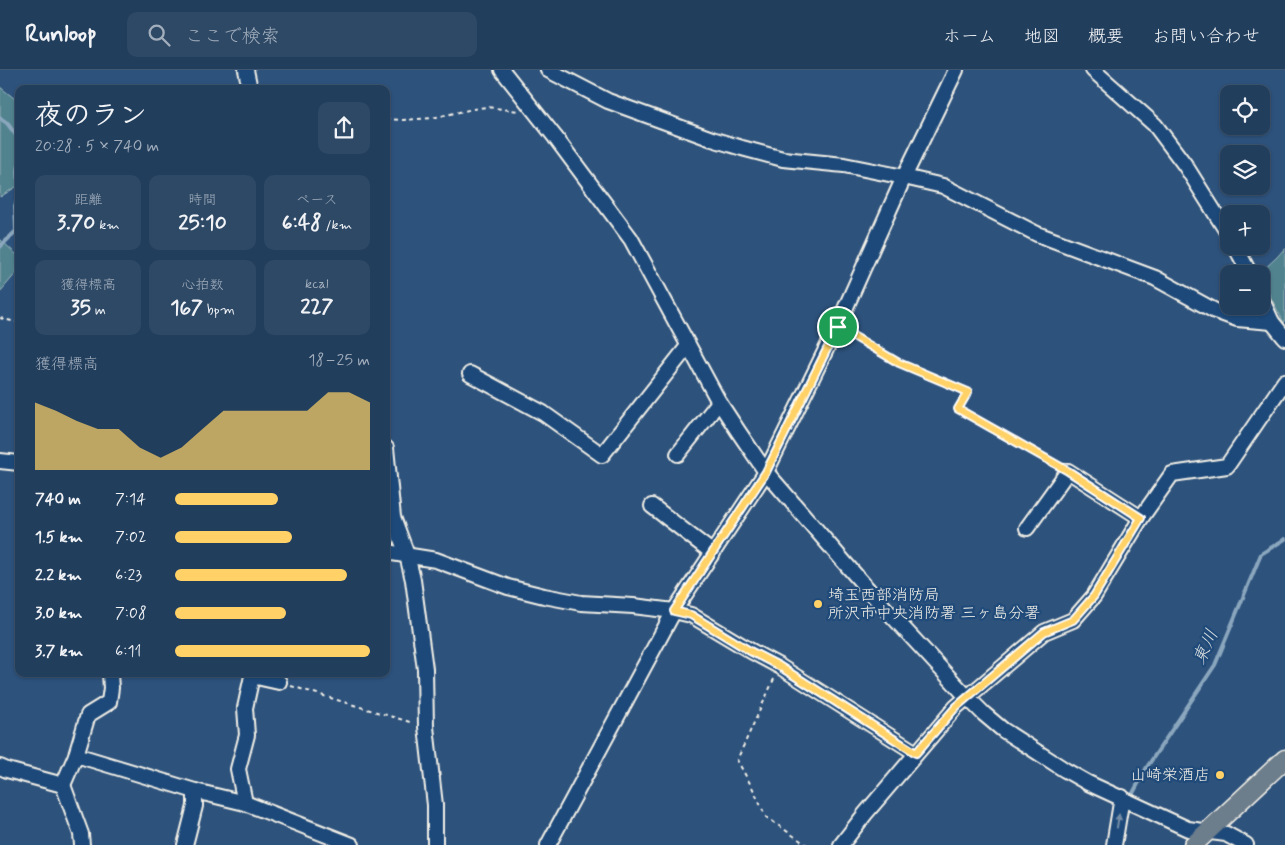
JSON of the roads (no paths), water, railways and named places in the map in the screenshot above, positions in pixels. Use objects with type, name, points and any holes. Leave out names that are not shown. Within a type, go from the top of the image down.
[{"type":"main road","points":[[1194,845],[1285,759]]},
{"type":"street","points":[[246,70],[249,85]]},
{"type":"street","points":[[502,70],[555,137],[630,239],[719,402],[766,472],[871,593],[968,698],[1003,730],[1088,783],[1188,829],[1226,834],[1246,845]]},
{"type":"street","points":[[548,70],[608,101],[742,148],[782,159],[844,165],[943,186],[1037,234],[1155,278],[1215,311],[1237,320],[1272,322]]},
{"type":"street","points":[[548,845],[674,611],[766,472],[838,327],[904,177],[956,70]]},
{"type":"street","points":[[1094,70],[1155,125],[1185,165],[1220,221]]},
{"type":"street","points":[[1269,315],[1285,338]]},
{"type":"street","points":[[470,374],[543,413],[602,455],[688,346]]},
{"type":"street","points":[[841,845],[956,707],[1044,632],[1073,620],[1085,607],[1094,596],[1141,518],[1172,474],[1227,466],[1285,380]]},
{"type":"street","points":[[678,454],[719,402]]},
{"type":"street","points":[[0,461],[15,463]]},
{"type":"street","points":[[1027,528],[1068,471],[1141,518]]},
{"type":"street","points":[[390,488],[393,518],[407,556],[413,580],[425,669],[426,727],[435,805],[435,845]]},
{"type":"street","points":[[652,506],[713,553]]},
{"type":"street","points":[[390,553],[436,560],[508,587],[544,596],[581,603],[633,606],[691,615],[750,651],[779,666],[916,753]]},
{"type":"street","points":[[82,845],[81,834],[64,785],[88,716],[109,702],[110,677]]},
{"type":"street","points":[[245,803],[238,769],[247,735],[245,708],[252,677]]},
{"type":"street","points":[[256,677],[279,682]]},
{"type":"street","points":[[76,755],[195,791],[245,803],[352,845]]},
{"type":"street","points":[[0,767],[64,785]]},
{"type":"street","points":[[185,845],[195,806],[195,791]]},
{"type":"street","points":[[1114,845],[1123,798]]},
{"type":"waterway","points":[[0,118],[7,123],[15,134]]},
{"type":"waterway","points":[[0,247],[15,232]]},
{"type":"waterway","name":"東川","points":[[1124,821],[1132,795],[1147,767],[1215,665],[1261,554],[1285,539]]},
{"type":"place","name":"埼玉西部消防局 所沢市中央消防署 三ヶ島分署","points":[[818,604]]},
{"type":"place","name":"山崎栄酒店","points":[[1220,775]]}]
